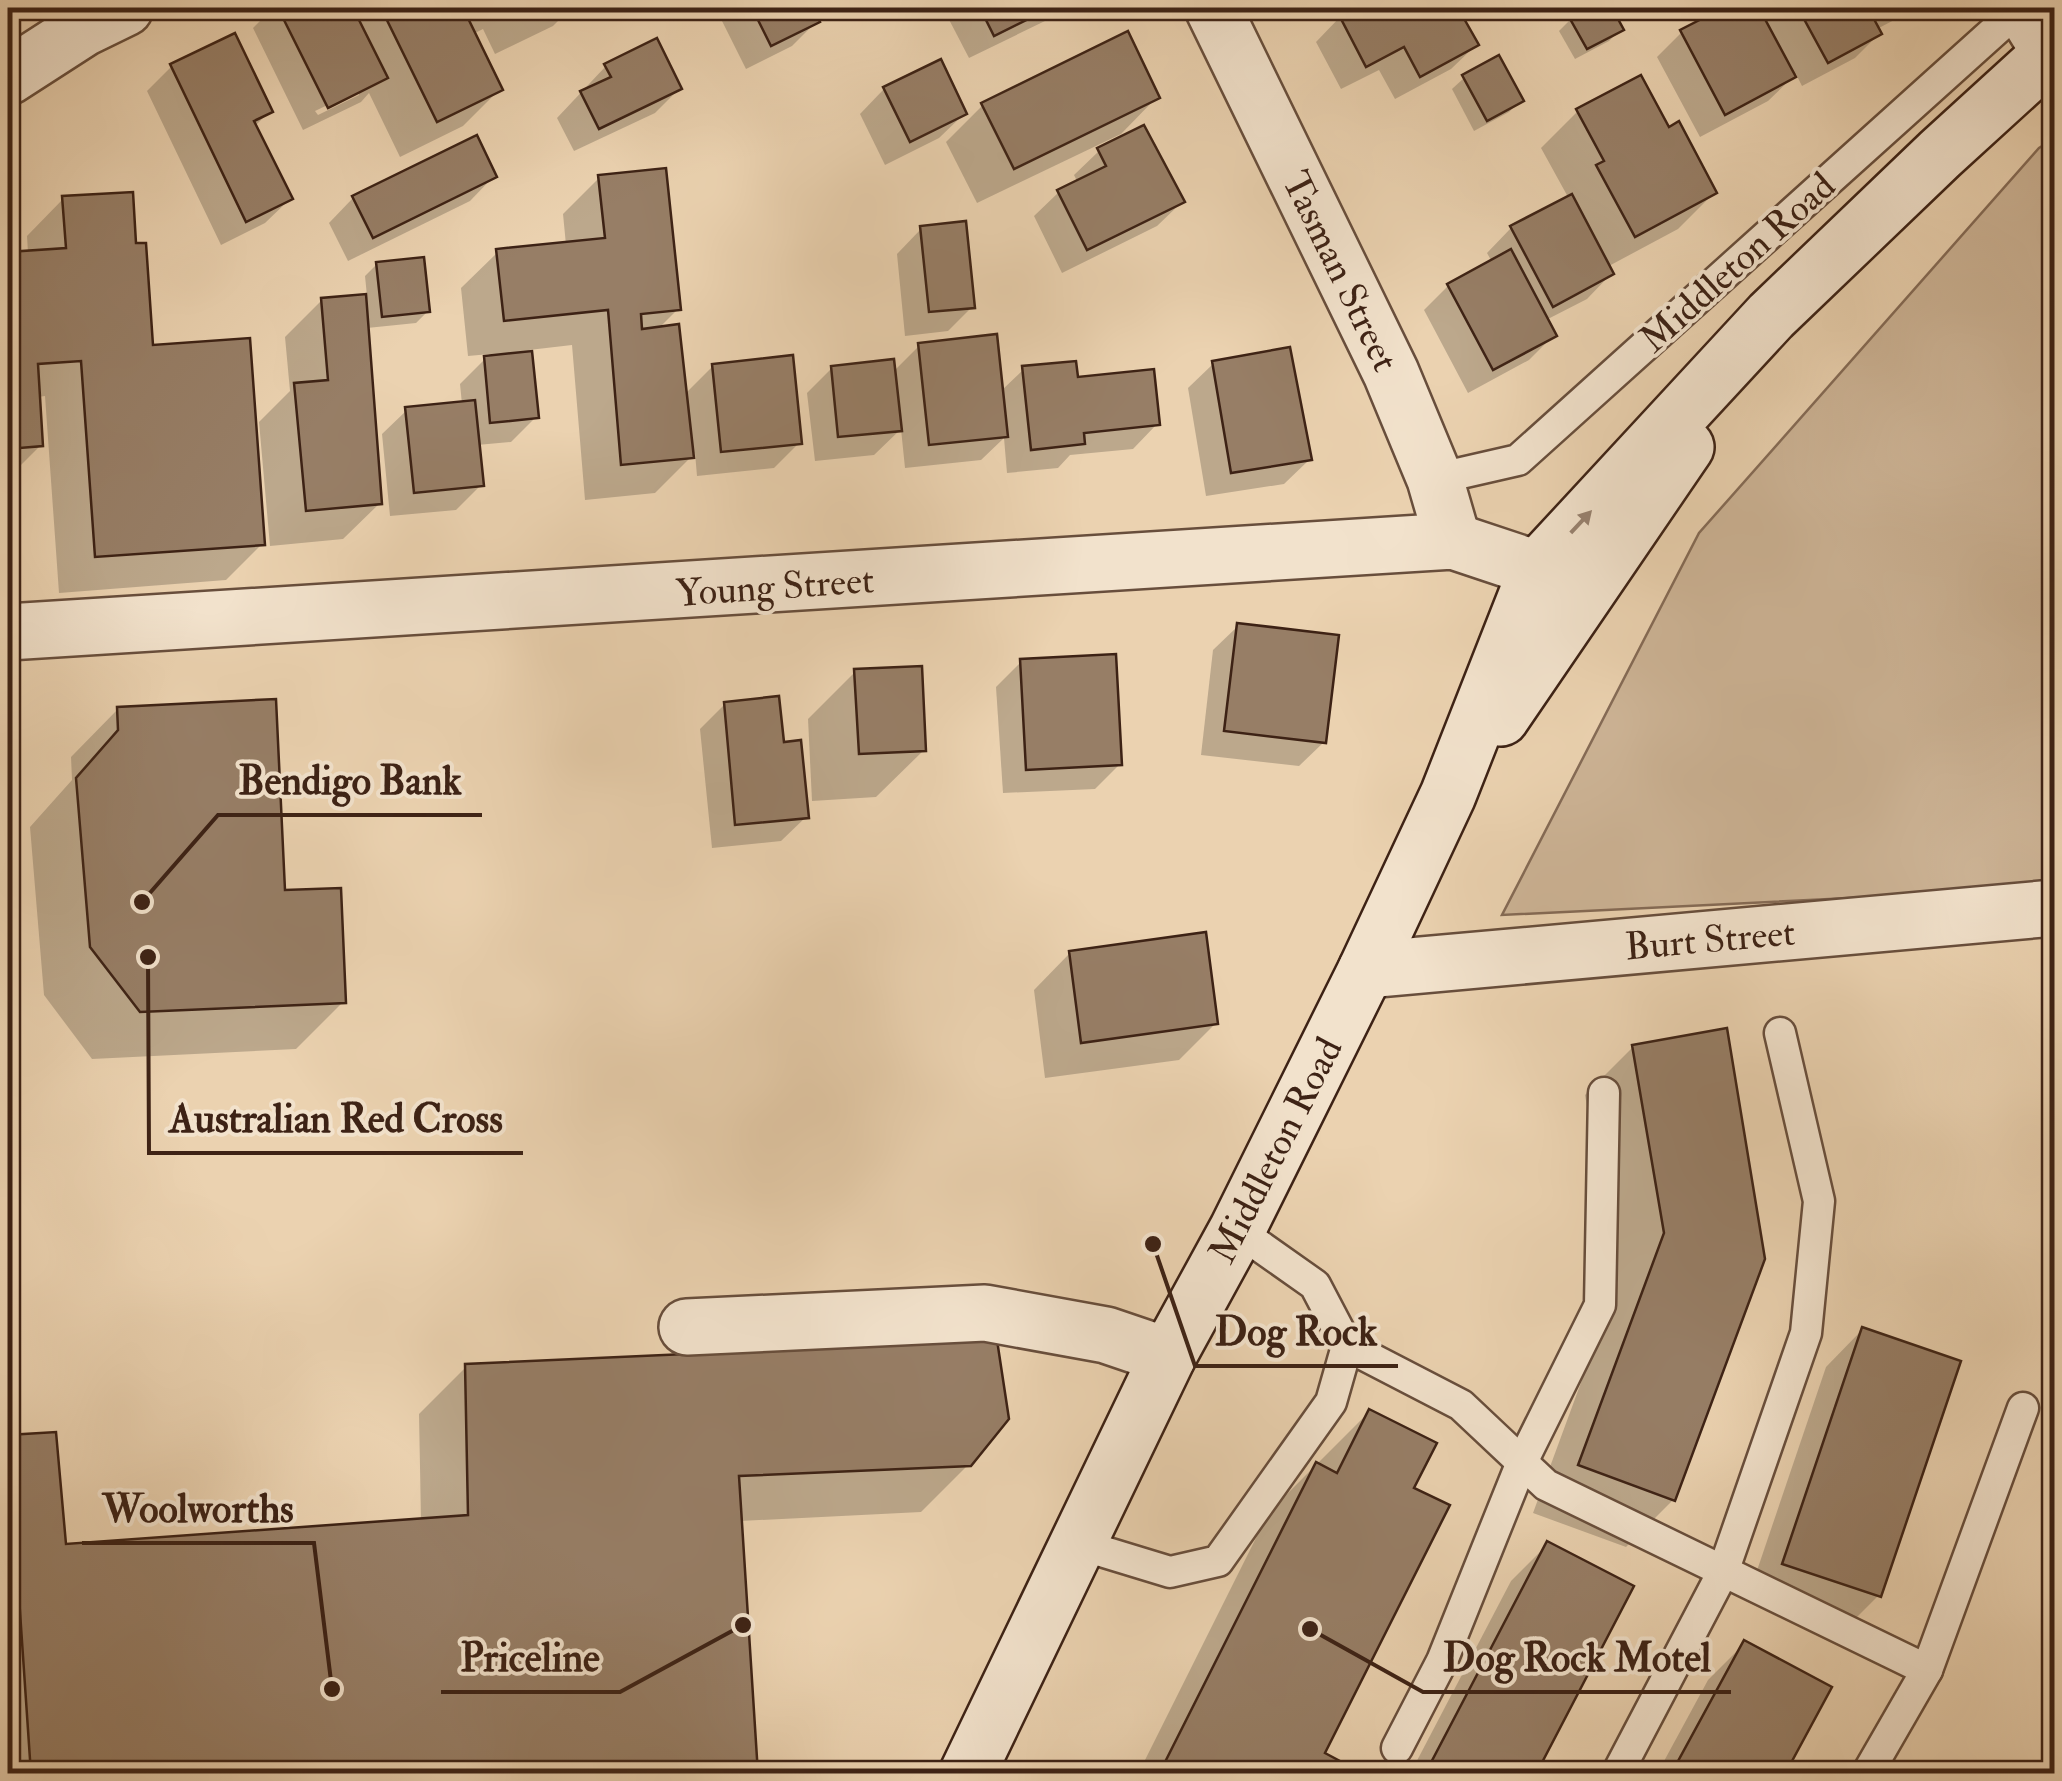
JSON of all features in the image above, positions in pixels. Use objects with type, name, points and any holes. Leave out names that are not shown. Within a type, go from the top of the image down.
[{"type":"street","points":[[8,77],[84,28],[125,8]]},
{"type":"street","name":"Tasman Street","points":[[1213,8],[1392,373],[1435,479],[1453,542]]},
{"type":"street","name":"Middleton Road","points":[[967,1774],[1168,1356],[1238,1230],[1366,970],[1448,795],[1537,569],[2037,29]]},
{"type":"street","name":"Middleton Road","points":[[1448,795],[1629,534],[1771,316]]},
{"type":"street","name":"Young Street","points":[[8,632],[1453,542],[1537,569]]},
{"type":"street","name":"Burt Street","points":[[1366,970],[2054,908]]},
{"type":"street","points":[[687,1327],[985,1313],[1106,1335],[1168,1356]]},
{"type":"lane","name":"Middleton Road","points":[[1435,479],[1518,460],[2037,29]]},
{"type":"lane","points":[[1617,1774],[1724,1572],[1806,1333],[1819,1201],[1780,1033]]},
{"type":"lane","points":[[1397,1748],[1442,1661],[1522,1462],[1600,1305],[1604,1092]]},
{"type":"lane","points":[[1238,1230],[1315,1285],[1347,1346],[1460,1406],[1546,1485],[1928,1670]]},
{"type":"lane","points":[[1078,1544],[1170,1572],[1218,1561],[1266,1499],[1331,1402],[1347,1346]]},
{"type":"lane","points":[[1867,1774],[1928,1670],[2023,1408]]},
{"type":"shaded area","points":[[2054,139],[2054,888],[1502,915],[1699,533],[2039,148]]},
{"type":"building","points":[[278,8],[353,8],[388,78],[328,108]]},
{"type":"building","points":[[381,8],[463,8],[503,90],[437,122]]},
{"type":"building","points":[[752,8],[813,8],[820,22],[771,46]]},
{"type":"building","points":[[980,8],[1051,8],[994,36]]},
{"type":"building","points":[[1353,8],[1474,8],[1462,15],[1479,45],[1420,77],[1404,47],[1366,67],[1339,15]]},
{"type":"building","points":[[1587,8],[1612,8],[1624,30],[1587,49],[1569,17]]},
{"type":"building","points":[[1723,8],[1759,8],[1796,77],[1725,115],[1680,30]]},
{"type":"building","points":[[1798,8],[1868,8],[1882,34],[1828,63]]},
{"type":"building","points":[[1128,31],[1160,98],[1014,169],[981,103]]},
{"type":"building","points":[[235,33],[273,112],[254,121],[293,199],[246,222],[170,64]]},
{"type":"building","points":[[657,38],[682,89],[599,129],[580,91],[611,77],[604,64]]},
{"type":"building","points":[[1499,55],[1524,101],[1487,121],[1462,75]]},
{"type":"building","points":[[941,59],[967,114],[910,142],[883,87]]},
{"type":"building","points":[[1641,75],[1669,127],[1679,121],[1717,193],[1635,237],[1596,165],[1604,161],[1576,109]]},
{"type":"building","points":[[1144,125],[1185,202],[1087,250],[1057,190],[1106,166],[1097,148]]},
{"type":"building","points":[[477,135],[497,177],[373,238],[352,196]]},
{"type":"building","points":[[666,168],[681,310],[641,314],[642,329],[679,324],[694,458],[621,465],[608,310],[504,321],[496,249],[605,238],[598,175]]},
{"type":"building","points":[[133,192],[136,243],[146,243],[153,345],[250,338],[265,545],[95,557],[81,361],[38,364],[43,446],[8,449],[8,252],[66,248],[62,196]]},
{"type":"building","points":[[1572,194],[1614,274],[1553,307],[1510,226]]},
{"type":"building","points":[[966,221],[975,308],[929,312],[920,226]]},
{"type":"building","points":[[1511,249],[1557,336],[1493,370],[1447,284]]},
{"type":"building","points":[[424,257],[430,312],[382,317],[376,262]]},
{"type":"building","points":[[366,294],[382,504],[306,511],[294,383],[328,380],[321,298]]},
{"type":"building","points":[[997,334],[1008,437],[929,445],[918,343]]},
{"type":"building","points":[[1290,347],[1312,460],[1231,473],[1212,361]]},
{"type":"building","points":[[532,351],[539,418],[490,423],[484,356]]},
{"type":"building","points":[[793,355],[802,444],[721,452],[712,364]]},
{"type":"building","points":[[894,359],[902,431],[838,437],[831,366]]},
{"type":"building","points":[[1076,361],[1078,377],[1154,369],[1160,425],[1084,433],[1085,444],[1031,450],[1022,366]]},
{"type":"building","points":[[475,400],[484,486],[414,493],[405,407]]},
{"type":"building","points":[[1237,623],[1339,635],[1326,743],[1224,731]]},
{"type":"building","points":[[1116,654],[1122,765],[1026,770],[1020,659]]},
{"type":"building","points":[[922,666],[926,751],[859,754],[854,669]]},
{"type":"building","points":[[779,696],[784,742],[801,740],[809,818],[735,825],[724,702]]},
{"type":"building","points":[[276,699],[285,890],[341,888],[346,1003],[140,1012],[90,947],[76,778],[118,730],[117,707]]},
{"type":"building","points":[[1206,932],[1218,1024],[1081,1043],[1069,951]]},
{"type":"building","points":[[1727,1028],[1765,1259],[1675,1501],[1578,1465],[1664,1233],[1632,1045]]},
{"type":"building","points":[[1862,1327],[1961,1361],[1881,1597],[1782,1564]]},
{"type":"building","points":[[997,1340],[1009,1419],[971,1466],[739,1476],[758,1774],[31,1774],[8,1435],[56,1432],[66,1544],[468,1515],[465,1364]]},
{"type":"building","points":[[1369,1409],[1437,1443],[1414,1488],[1450,1505],[1325,1753],[1355,1769],[1353,1774],[1159,1774],[1316,1462],[1337,1473]]},
{"type":"building","points":[[1547,1541],[1634,1586],[1536,1774],[1425,1774]]},
{"type":"building","points":[[1744,1640],[1832,1687],[1785,1774],[1671,1774]]},
{"type":"place","name":"Bendigo Bank","points":[[142,902]]},
{"type":"place","name":"Australian Red Cross","points":[[148,957]]},
{"type":"place","name":"Dog Rock","points":[[1153,1244]]},
{"type":"place","name":"Priceline","points":[[743,1625]]},
{"type":"place","name":"Dog Rock Motel","points":[[1310,1629]]},
{"type":"place","name":"Woolworths","points":[[332,1689]]}]
